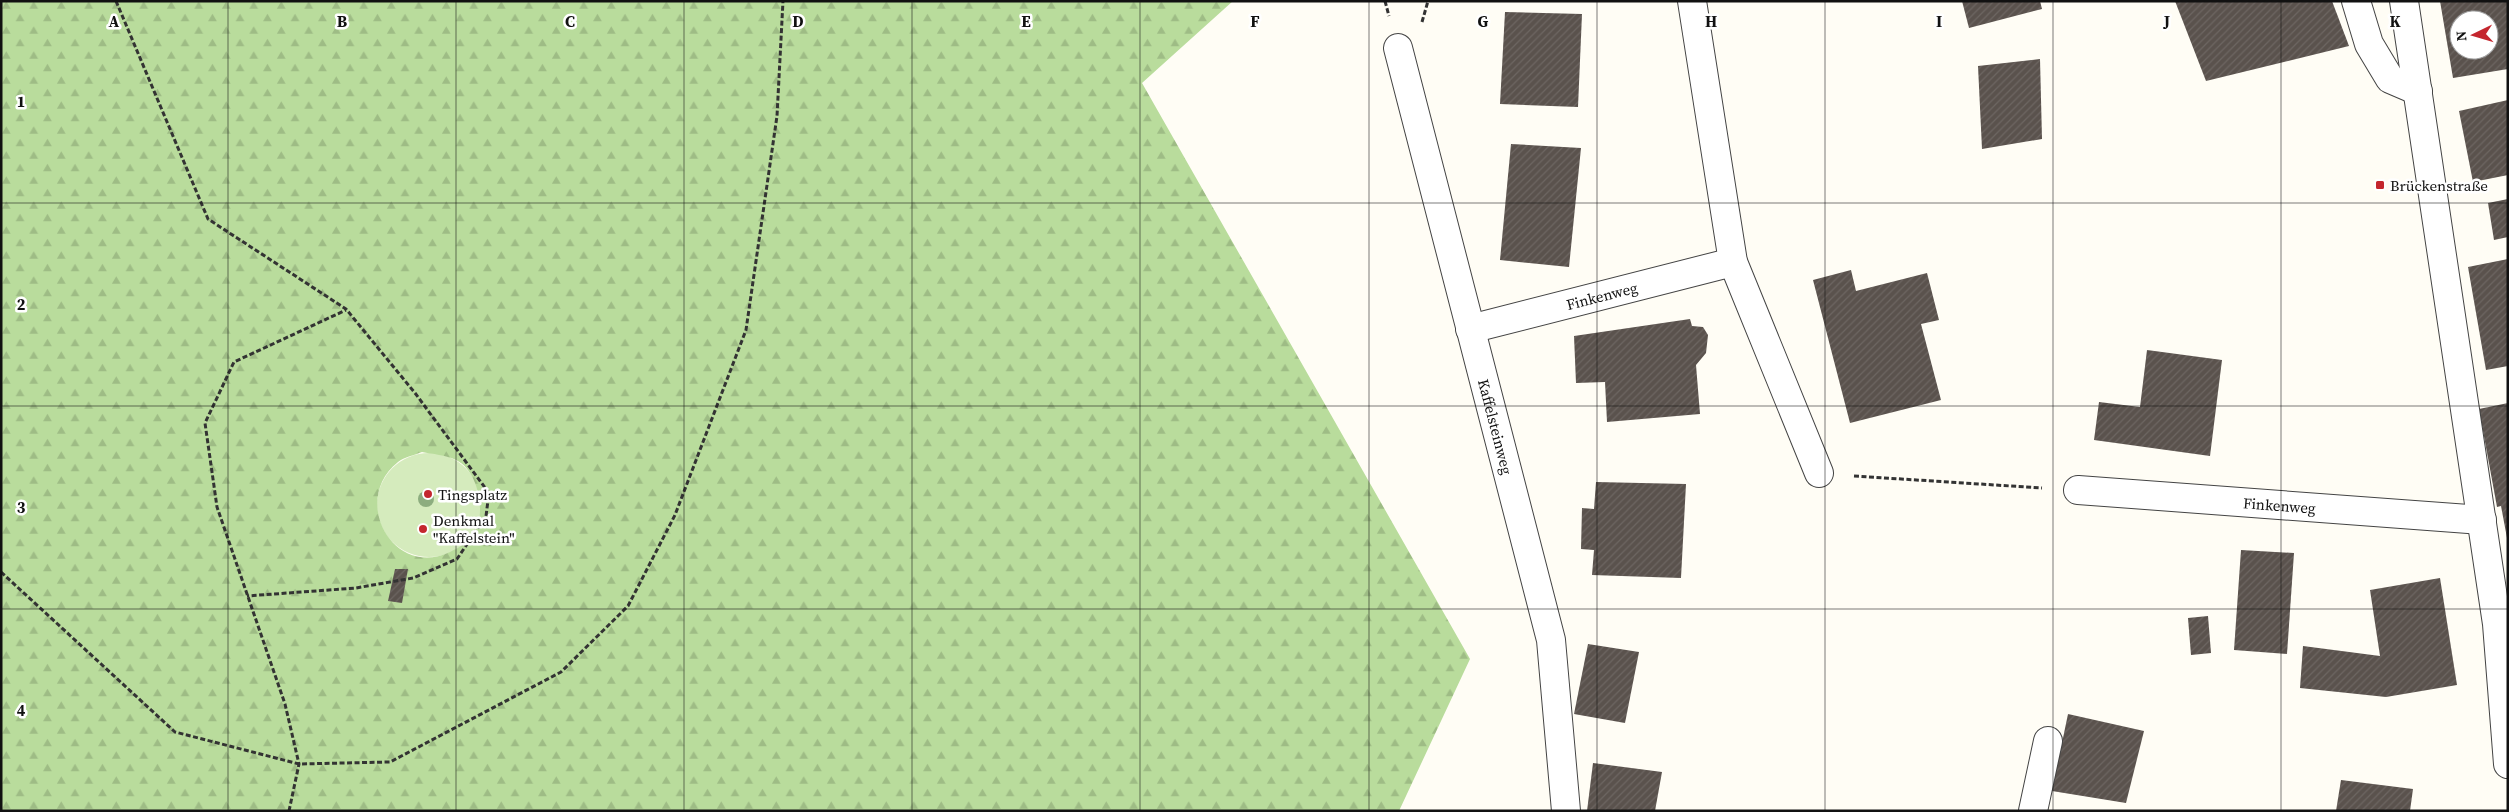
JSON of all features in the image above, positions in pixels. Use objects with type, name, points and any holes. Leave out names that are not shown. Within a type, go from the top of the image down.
[{"type":"street","points":[[1692,1],[1733,262],[1819,473]]},
{"type":"street","points":[[2356,1],[2369,44],[2390,79],[2418,91]]},
{"type":"street","points":[[2404,1],[2497,624],[2508,764]]},
{"type":"street","name":"Kaffelsteinweg","points":[[1398,48],[1551,640],[1566,811]]},
{"type":"street","name":"Finkenweg","points":[[1470,329],[1733,262]]},
{"type":"street","name":"Finkenweg","points":[[2078,490],[2482,520]]},
{"type":"street","points":[[2033,811],[2048,741]]},
{"type":"path","points":[[116,1],[208,219],[346,310],[415,394],[454,449],[489,492],[486,516],[457,560],[412,578],[356,588],[247,596]]},
{"type":"path","points":[[1,572],[175,732],[299,764],[390,762],[561,672],[628,606],[675,516],[746,330],[777,116],[783,1]]},
{"type":"path","points":[[288,811],[299,764],[285,704],[216,507],[205,423],[234,362],[346,310]]},
{"type":"path","points":[[1819,473],[2078,490]]},
{"type":"green space","points":[[1,1],[1233,1],[1142,83],[1470,659],[1399,811],[1,811]],"holes":[[[422,452],[452,458],[464,465],[475,482],[480,504],[478,525],[469,539],[450,552],[429,557],[411,555],[396,545],[385,531],[378,514],[378,496],[384,478],[400,460]]]},
{"type":"green space","name":"Tingsplatz","points":[[429,453],[449,457],[466,468],[477,485],[481,505],[477,525],[466,542],[449,553],[429,557],[409,553],[392,542],[381,525],[377,505],[381,485],[392,468],[409,457]]},
{"type":"building","points":[[1962,1],[2040,1],[2042,9],[1969,28]]},
{"type":"building","points":[[2175,1],[2332,1],[2349,46],[2206,81]]},
{"type":"building","points":[[2440,1],[2508,1],[2508,69],[2453,78],[2450,60],[2499,60],[2499,10],[2449,10],[2449,54]]},
{"type":"building","points":[[1505,12],[1582,14],[1578,107],[1500,104]]},
{"type":"building","points":[[2040,59],[2042,139],[1982,149],[1978,66]]},
{"type":"building","points":[[2508,100],[2508,175],[2473,182],[2459,111]]},
{"type":"building","points":[[1511,144],[1581,148],[1569,267],[1500,260]]},
{"type":"building","points":[[2508,199],[2508,237],[2494,240],[2488,203]]},
{"type":"building","points":[[2508,259],[2508,366],[2486,370],[2468,267]]},
{"type":"building","points":[[1851,270],[1856,291],[1927,273],[1939,320],[1921,324],[1941,400],[1850,423],[1813,280]]},
{"type":"building","points":[[1690,319],[1692,326],[1703,327],[1708,335],[1706,353],[1696,365],[1700,414],[1607,422],[1605,382],[1576,383],[1574,336]]},
{"type":"building","points":[[2147,350],[2222,360],[2210,456],[2094,440],[2099,402],[2140,407]]},
{"type":"building","points":[[2508,403],[2507,538],[2501,506],[2497,507],[2479,409]]},
{"type":"building","points":[[1596,482],[1686,484],[1681,578],[1592,575],[1594,550],[1581,549],[1582,508],[1594,509]]},
{"type":"building","points":[[2241,550],[2294,553],[2287,654],[2234,650]]},
{"type":"building","points":[[395,569],[408,569],[402,603],[388,601]]},
{"type":"building","points":[[2440,578],[2457,685],[2386,697],[2300,688],[2303,646],[2380,656],[2370,590]]},
{"type":"building","points":[[2208,616],[2211,653],[2191,655],[2188,618]]},
{"type":"building","points":[[1588,644],[1639,652],[1625,723],[1574,714]]},
{"type":"building","points":[[2068,714],[2144,731],[2126,803],[2052,791]]},
{"type":"building","points":[[1593,763],[1662,772],[1655,811],[1587,811]]},
{"type":"building","points":[[2341,780],[2413,789],[2410,811],[2336,811]]},
{"type":"place","name":"Brückenstraße","points":[[2380,185]]},
{"type":"place","name":"Tingsplatz","points":[[428,494]]},
{"type":"place","name":"Denkmal \"Kaffelstein\"","points":[[423,529]]}]
